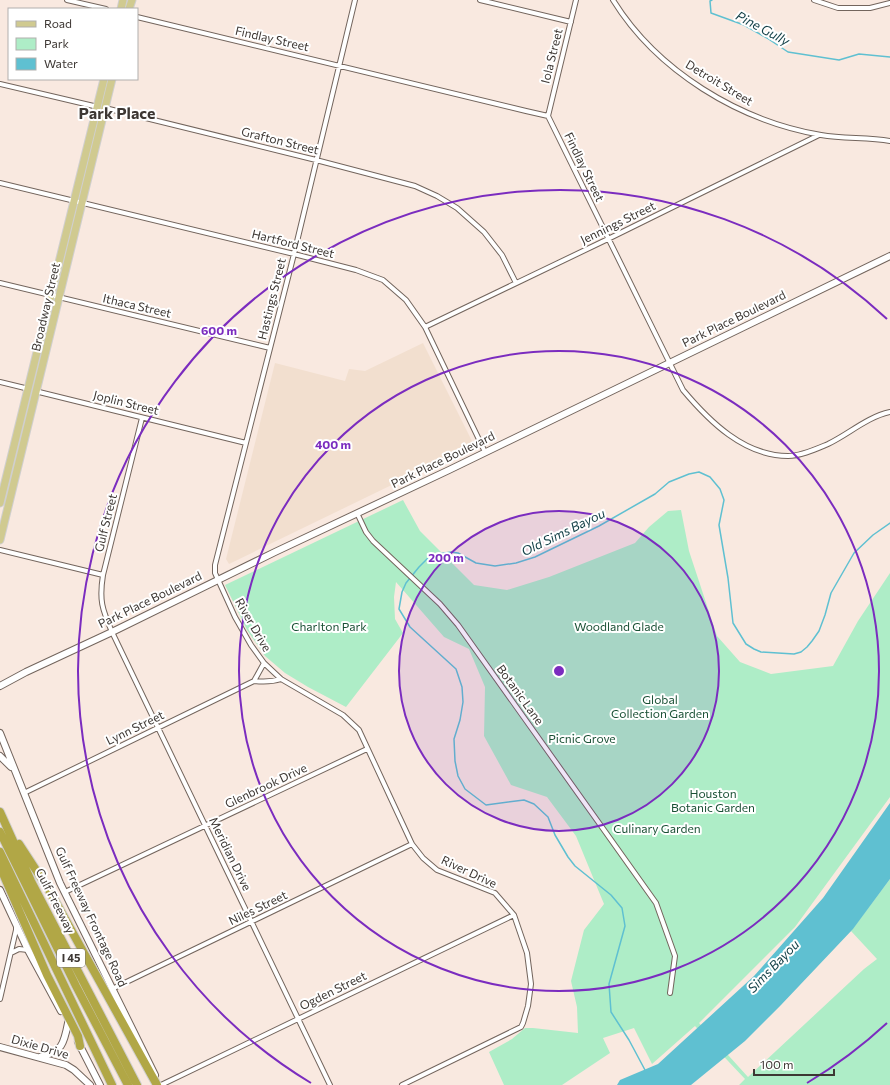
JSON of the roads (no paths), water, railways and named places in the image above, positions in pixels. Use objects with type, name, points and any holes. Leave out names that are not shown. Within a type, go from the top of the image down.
[{"type":"highway","name":"Gulf Freeway","points":[[0,812],[4,830],[76,986],[128,1085]]},
{"type":"highway","name":"Gulf Freeway","points":[[4,830],[136,1085]]},
{"type":"highway","points":[[4,830],[46,884],[160,1085]]},
{"type":"highway","name":"I 45","points":[[0,852],[112,1085]]},
{"type":"highway","points":[[0,857],[4,876],[47,974],[78,1036],[80,1046]]},
{"type":"main road","name":"Broadway Street","points":[[0,503],[104,80]]},
{"type":"main road","name":"Broadway Street","points":[[0,540],[112,80]]},
{"type":"main road","points":[[3,489],[12,491]]},
{"type":"street","points":[[67,0],[102,8]]},
{"type":"street","name":"Hastings Street","points":[[218,579],[215,573],[215,565],[294,254],[355,0]]},
{"type":"street","points":[[480,0],[571,22]]},
{"type":"street","name":"Iola Street","points":[[548,116],[576,0]]},
{"type":"street","name":"Detroit Street","points":[[613,0],[634,28],[673,67],[694,83],[742,110],[783,126],[819,135],[890,141]]},
{"type":"street","points":[[814,0],[838,8],[870,8],[890,3]]},
{"type":"street","name":"Findlay Street","points":[[138,17],[340,65],[526,112],[548,116],[683,390],[712,422],[736,440],[764,452],[788,456],[807,452],[829,444],[872,418],[890,412]]},
{"type":"street","name":"Grafton Street","points":[[0,84],[316,160],[415,186],[438,196],[457,208],[484,232],[502,255],[516,283]]},
{"type":"street","name":"Jennings Street","points":[[425,327],[819,135]]},
{"type":"street","name":"Hartford Street","points":[[0,183],[294,254],[356,270],[383,280],[406,300],[425,327],[485,452]]},
{"type":"street","name":"Park Place Boulevard","points":[[1,684],[112,632],[218,579],[485,452],[890,256]]},
{"type":"street","name":"Ithaca Street","points":[[0,283],[270,348]]},
{"type":"street","name":"Joplin Street","points":[[0,382],[246,443]]},
{"type":"street","name":"Gulf Street","points":[[112,632],[102,606],[101,596],[103,575],[142,418]]},
{"type":"street","name":"Botanic Lane","points":[[357,513],[366,532],[440,604],[458,625],[656,903],[675,956],[670,993]]},
{"type":"street","points":[[0,550],[103,575]]},
{"type":"street","name":"River Drive","points":[[218,579],[235,617],[251,645],[264,663],[281,678],[343,715],[359,730],[412,844],[423,858],[437,870],[494,893],[514,915],[527,953],[531,984],[528,1006],[521,1027],[402,1085]]},
{"type":"street","name":"Meridian Drive","points":[[112,632],[330,1085]]},
{"type":"street","points":[[254,681],[264,663]]},
{"type":"street","name":"Lynn Street","points":[[24,793],[254,681],[276,681],[281,678]]},
{"type":"street","name":"Gulf Freeway Frontage Road","points":[[0,733],[60,883],[160,1085]]},
{"type":"street","name":"Glenbrook Drive","points":[[65,892],[367,749]]},
{"type":"street","points":[[0,756],[15,771]]},
{"type":"street","name":"Niles Street","points":[[112,989],[412,844]]},
{"type":"street","points":[[0,890],[4,904],[100,1085]]},
{"type":"street","name":"Ogden Street","points":[[160,1085],[514,915]]},
{"type":"street","points":[[0,999],[16,925]]},
{"type":"street","points":[[11,953],[19,949],[28,950]]},
{"type":"street","points":[[40,1057],[51,1055],[61,1047],[66,1035],[68,1023]]},
{"type":"street","name":"Dixie Drive","points":[[0,1047],[66,1065],[74,1070],[90,1085]]},
{"type":"water","name":"Sims Bayou","points":[[890,803],[890,879],[853,929],[781,1005],[745,1041],[691,1085],[617,1085],[620,1080],[658,1064],[754,976],[823,898]]},
{"type":"waterway","name":"Pine Gully","points":[[712,0],[710,1],[711,13],[744,25],[788,52],[839,60],[859,54],[890,57]]},
{"type":"waterway","name":"Old Sims Bayou","points":[[645,1070],[629,1040],[611,1012],[609,984],[625,926],[622,908],[611,895],[575,866],[555,835],[548,817],[534,804],[524,800],[486,805],[465,789],[458,776],[455,761],[454,739],[460,720],[463,702],[462,687],[456,669],[410,627],[399,609],[402,592],[406,583],[427,559],[438,554],[451,552],[458,553],[476,563],[495,566],[516,563],[535,557],[599,526],[655,494],[669,482],[689,474],[699,472],[710,477],[720,489],[724,500],[719,525],[728,578],[733,623],[746,644],[754,649],[761,652],[794,654],[801,652],[807,647],[819,631],[831,593],[854,553],[873,535],[890,523]]},
{"type":"district","name":"Park Place","points":[[117,113]]},
{"type":"park label","name":"Charlton Park","points":[[329,627]]},
{"type":"park label","name":"Woodland Glade","points":[[619,627]]},
{"type":"park label","name":"Global Collection Garden","points":[[660,707]]},
{"type":"park label","name":"Picnic Grove","points":[[582,739]]},
{"type":"park label","name":"Houston Botanic Garden","points":[[713,801]]},
{"type":"park label","name":"Culinary Garden","points":[[657,829]]}]
